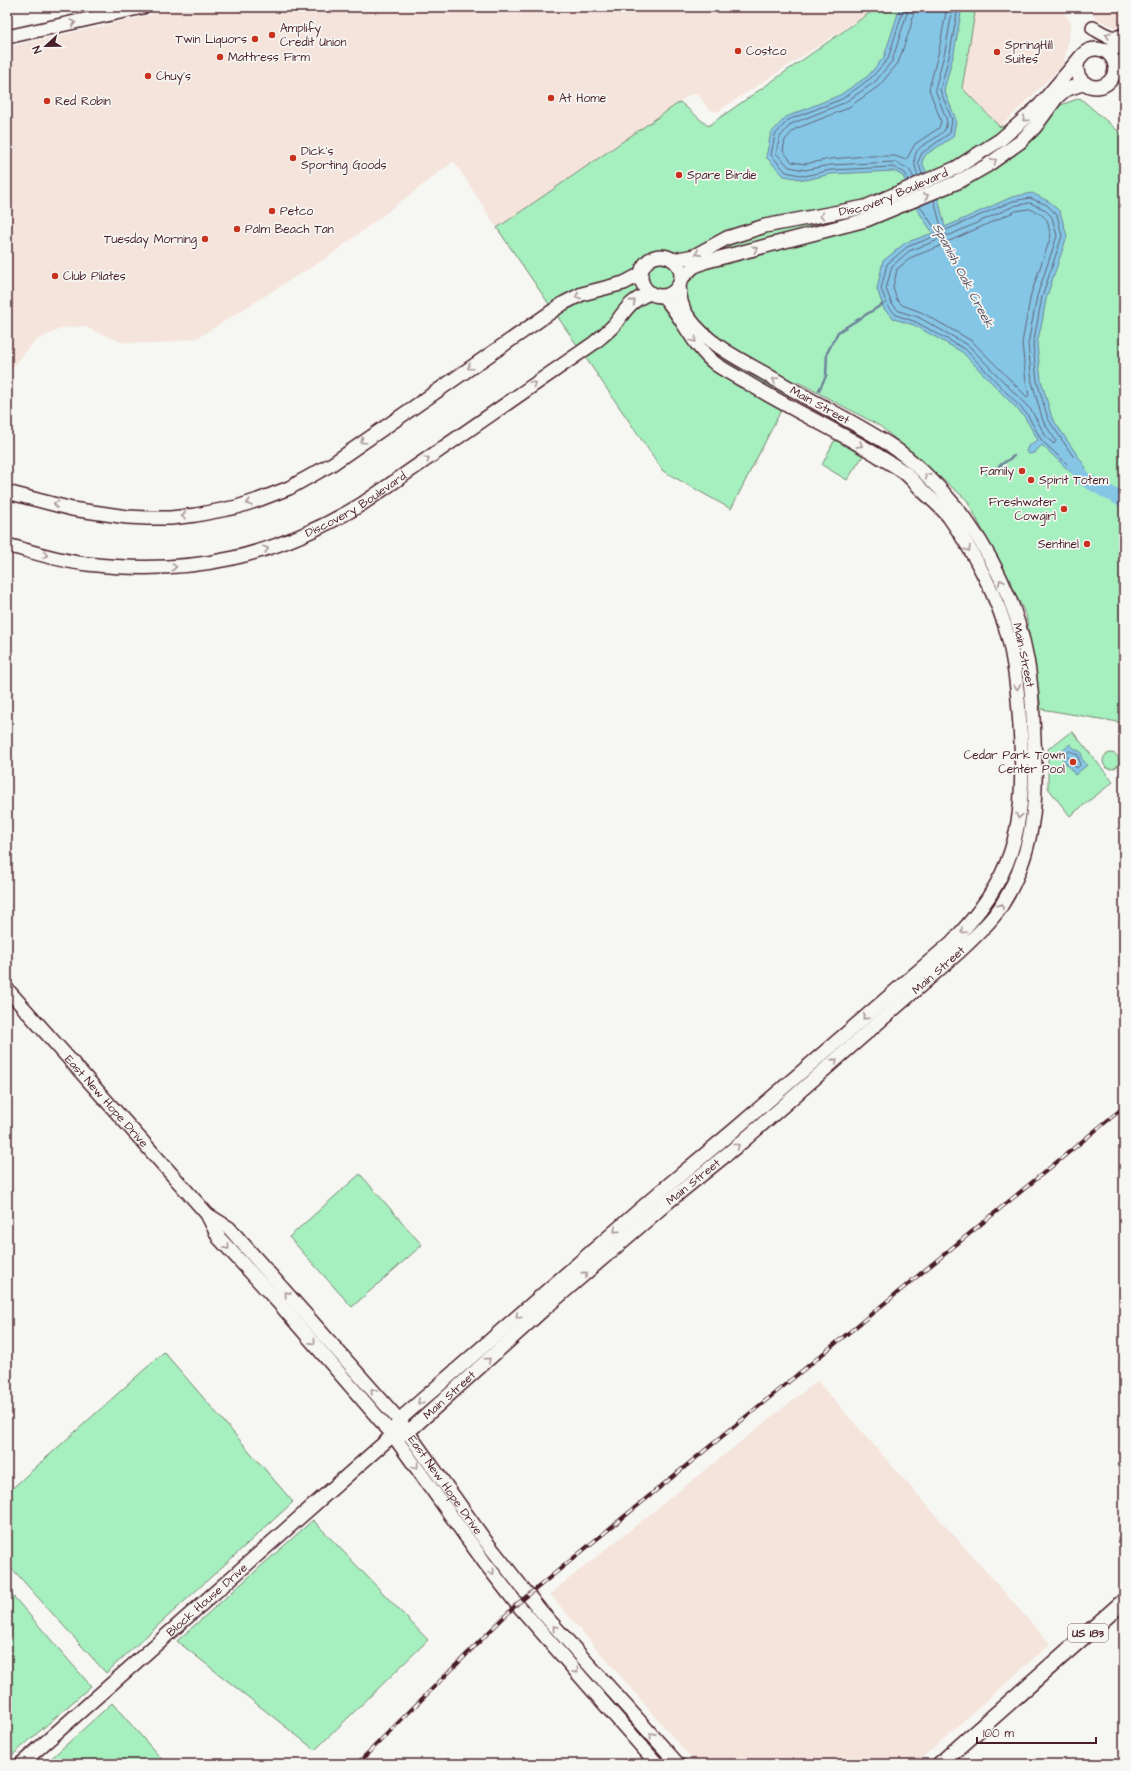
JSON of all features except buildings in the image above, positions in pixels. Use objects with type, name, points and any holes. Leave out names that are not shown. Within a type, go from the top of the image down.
[{"type":"main road","name":"US 183","points":[[940,1764],[1124,1600]]},
{"type":"street","points":[[7,37],[143,7]]},
{"type":"street","points":[[1093,28],[1107,37],[1113,38],[1124,35]]},
{"type":"street","points":[[1124,44],[1105,51],[1092,49],[1081,55],[1077,72],[1085,83],[1093,86],[1104,85],[1110,80],[1124,60]]},
{"type":"street","points":[[1105,51],[1113,61],[1114,73]]},
{"type":"street","name":"Discovery Boulevard","points":[[680,283],[693,268],[704,262],[740,254],[793,238],[850,225],[956,168],[1000,140],[1022,122],[1040,105],[1079,59]]},
{"type":"street","name":"Discovery Boulevard","points":[[673,260],[694,256],[727,238],[765,226],[888,205],[960,181],[988,165],[1020,142],[1035,127],[1057,97],[1065,90],[1085,83]]},
{"type":"street","points":[[664,256],[673,260],[680,268],[680,283],[675,291],[664,297],[650,293],[643,285],[641,274],[645,264],[653,258],[664,256]]},
{"type":"street","points":[[7,492],[72,509],[140,517],[171,518],[237,507],[258,500],[289,488],[332,464],[564,303],[593,291],[624,283],[641,274]]},
{"type":"street","name":"Main Street","points":[[407,1433],[549,1305],[668,1202],[742,1142],[960,952],[1000,909],[1023,861],[1035,807],[1037,787],[1031,689],[1027,660],[1010,620],[981,570],[953,512],[925,474],[892,447],[737,358],[711,340],[688,317],[680,303],[680,283]]},
{"type":"street","name":"Discovery Boulevard","points":[[7,545],[85,564],[129,567],[193,566],[228,560],[267,549],[304,535],[337,519],[362,504],[594,343],[615,323],[631,302],[650,293]]},
{"type":"street","name":"Main Street","points":[[664,297],[674,308],[691,337],[702,351],[717,365],[774,399],[826,426],[905,473],[953,512]]},
{"type":"street","points":[[826,426],[834,413]]},
{"type":"street","name":"Main Street","points":[[393,1435],[399,1420],[660,1192],[733,1131],[950,943],[969,925],[988,901],[1010,856],[1021,806],[1022,787],[1017,686],[1012,651],[1010,620]]},
{"type":"street","name":"East New Hope Drive","points":[[7,989],[207,1214],[219,1238],[278,1302],[393,1435],[485,1564],[657,1764]]},
{"type":"street","name":"East New Hope Drive","points":[[207,1214],[229,1228],[399,1420],[484,1539],[528,1596],[678,1764]]},
{"type":"street","points":[[393,1435],[407,1433]]},
{"type":"street","name":"Block House Drive","points":[[21,1764],[393,1435]]},
{"type":"shaded area","points":[[180,7],[878,7],[717,112],[708,109],[698,94],[691,94],[497,228],[454,161],[332,254],[197,338],[157,344],[121,342],[83,326],[62,328],[35,341],[12,368],[7,422],[7,47],[138,18]]},
{"type":"shaded area","points":[[976,7],[1060,7],[1071,24],[1064,64],[1000,127],[962,88]]},
{"type":"shaded area","points":[[1087,7],[1124,7],[1124,25],[1116,28],[1095,18]]},
{"type":"shaded area","points":[[817,1381],[1050,1644],[915,1764],[696,1764],[550,1594]]},
{"type":"green space","points":[[878,7],[976,7],[962,88],[1000,127],[1080,98],[1124,136],[1124,723],[1041,709],[1026,615],[967,500],[880,426],[796,381],[731,509],[663,471],[497,228],[680,102],[708,126]]},
{"type":"green space","points":[[834,441],[837,441],[863,456],[847,480],[822,465]]},
{"type":"green space","name":"Cedar Park Town Center Pool","points":[[1072,731],[1113,782],[1070,816],[1048,788],[1048,749]]},
{"type":"green space","points":[[1108,753],[1114,753],[1119,758],[1117,767],[1114,769],[1108,769],[1103,764],[1103,758]]},
{"type":"green space","points":[[360,1174],[422,1245],[352,1307],[289,1237]]},
{"type":"green space","points":[[164,1352],[293,1502],[106,1673],[7,1563],[7,1493]]},
{"type":"green space","points":[[313,1520],[428,1640],[315,1750],[177,1641]]},
{"type":"green space","points":[[7,1589],[91,1686],[7,1760]]},
{"type":"green space","points":[[112,1703],[166,1764],[45,1764]]},
{"type":"water","points":[[900,7],[962,7],[954,53],[944,90],[956,120],[953,137],[925,155],[922,162],[939,202],[945,227],[1012,197],[1032,193],[1050,202],[1060,212],[1067,236],[1046,299],[1037,344],[1041,380],[1052,418],[1086,468],[1084,479],[1077,478],[1042,445],[1034,453],[1028,454],[1026,451],[1029,445],[1038,440],[1024,416],[962,352],[914,325],[894,319],[884,309],[877,289],[883,261],[905,243],[933,233],[918,211],[903,176],[894,171],[831,174],[806,180],[784,176],[766,157],[771,133],[786,117],[840,95],[868,76],[884,57]]},
{"type":"water","points":[[1070,744],[1081,752],[1082,759],[1087,765],[1075,775],[1059,754]]},
{"type":"waterway","points":[[819,390],[826,376],[827,353],[838,332],[883,304]]},
{"type":"waterway","points":[[987,474],[1014,456]]},
{"type":"waterway","name":"Spanish Oak Creek","points":[[1074,464],[1084,479],[1124,501]]},
{"type":"railway","points":[[357,1764],[517,1604],[1124,1107]]},
{"type":"place","name":"Amplify Credit Union","points":[[272,35]]},
{"type":"place","name":"Twin Liquors","points":[[255,39]]},
{"type":"place","name":"Costco","points":[[738,51]]},
{"type":"place","name":"SpringHill Suites","points":[[997,52]]},
{"type":"place","name":"Mattress Firm","points":[[220,57]]},
{"type":"place","name":"Chuy's","points":[[148,76]]},
{"type":"place","name":"At Home","points":[[551,98]]},
{"type":"place","name":"Red Robin","points":[[47,101]]},
{"type":"place","name":"Dick's Sporting Goods","points":[[293,158]]},
{"type":"place","name":"Spare Birdie","points":[[679,175]]},
{"type":"place","name":"Petco","points":[[272,211]]},
{"type":"place","name":"Palm Beach Tan","points":[[237,229]]},
{"type":"place","name":"Tuesday Morning","points":[[205,239]]},
{"type":"place","name":"Club Pilates","points":[[55,276]]},
{"type":"place","name":"Family","points":[[1022,471]]},
{"type":"place","name":"Spirit Totem","points":[[1031,480]]},
{"type":"place","name":"Freshwater Cowgirl","points":[[1064,509]]},
{"type":"place","name":"Sentinel","points":[[1087,544]]},
{"type":"place","name":"Cedar Park Town Center Pool","points":[[1073,762]]}]
